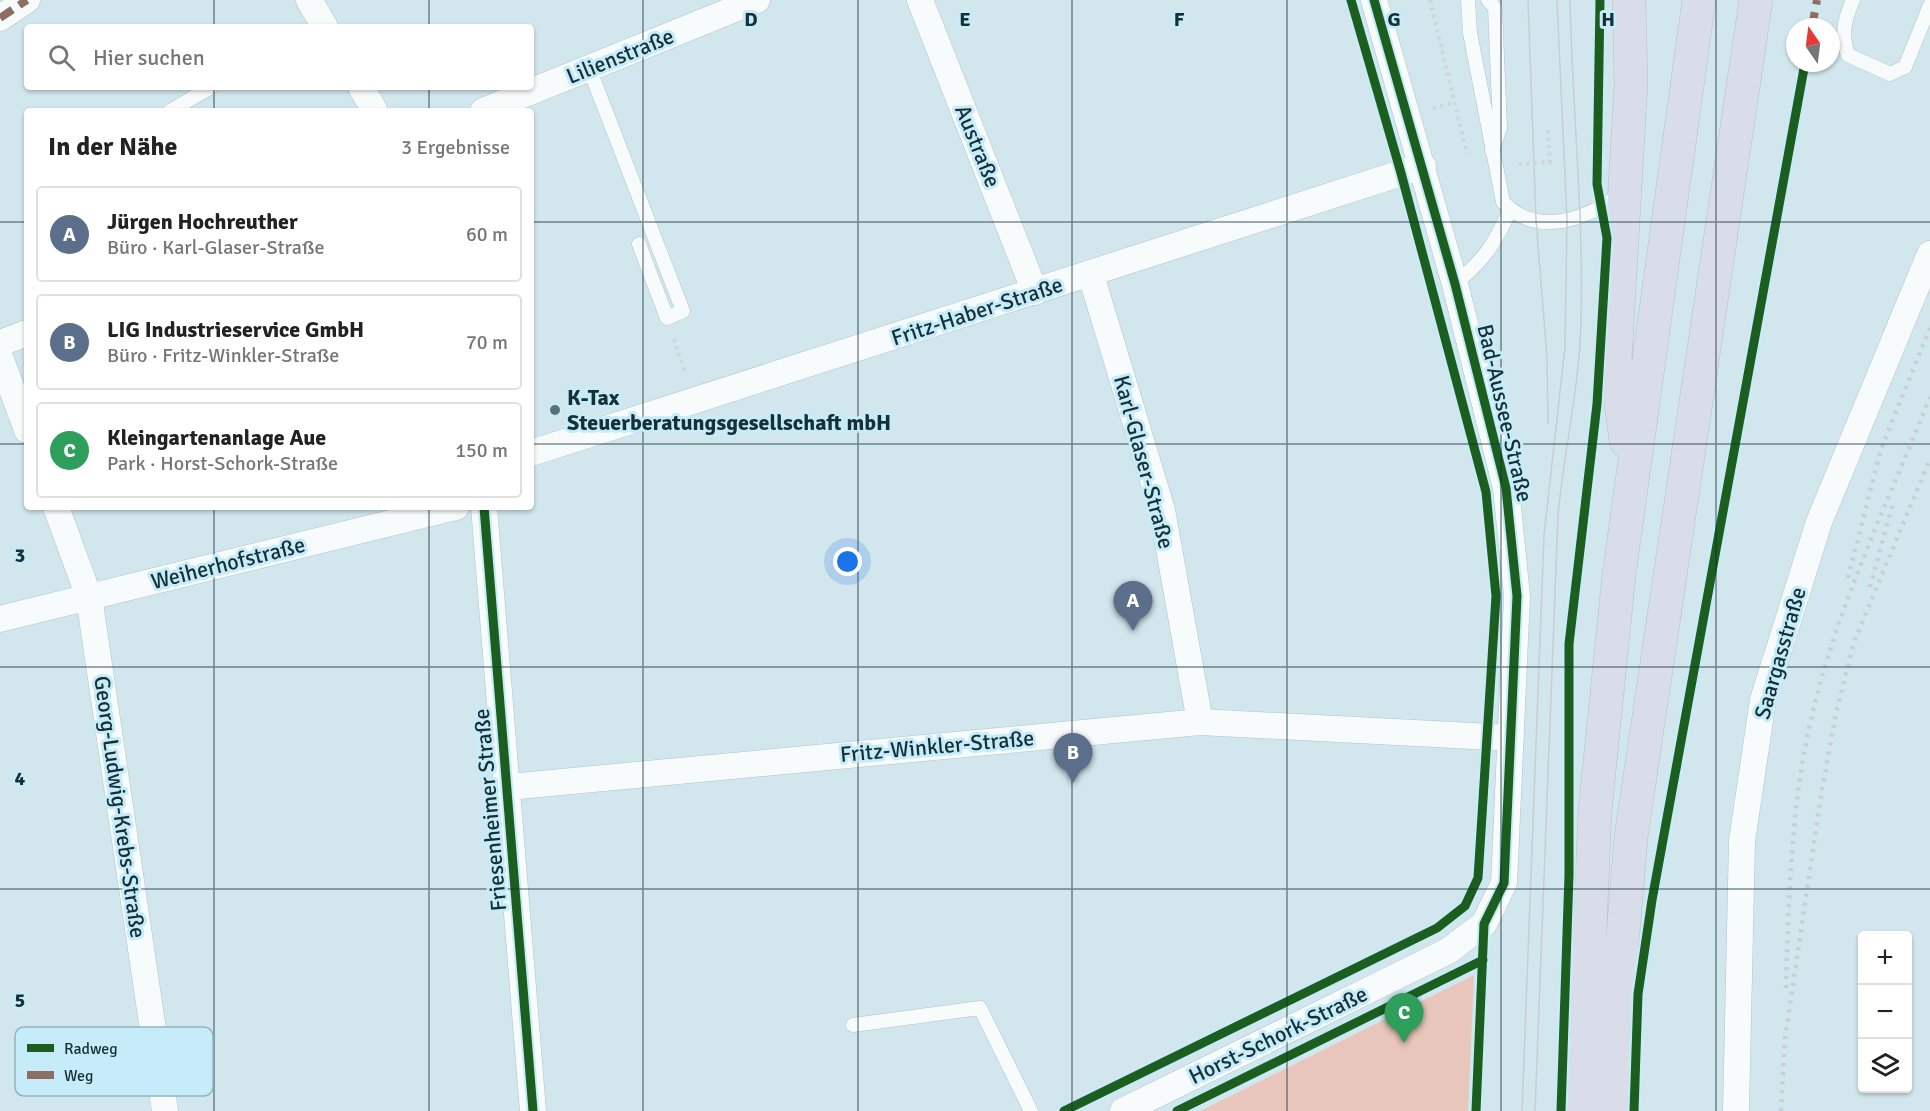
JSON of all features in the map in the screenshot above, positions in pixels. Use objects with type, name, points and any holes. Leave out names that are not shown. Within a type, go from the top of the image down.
[{"type":"highway","points":[[1629,0],[1631,83],[1615,360],[1631,480]]},
{"type":"highway","points":[[1582,1111],[1596,800],[1631,480],[1699,0]]},
{"type":"highway","points":[[1614,1111],[1618,995],[1631,837],[1756,0]]},
{"type":"street","points":[[0,18],[27,0]]},
{"type":"street","points":[[309,0],[320,24]]},
{"type":"street","name":"Lilienstraße","points":[[490,108],[757,0]]},
{"type":"street","name":"Austraße","points":[[920,0],[1035,292]]},
{"type":"street","name":"Bad-Aussee-Straße","points":[[1374,0],[1455,284],[1506,488],[1516,596],[1504,883]]},
{"type":"street","points":[[363,90],[373,108]]},
{"type":"street","name":"Fritz-Haber-Straße","points":[[534,452],[1091,275],[1423,166]]},
{"type":"street","name":"Saargasstraße","points":[[1736,1111],[1742,841],[1762,700],[1819,522],[1930,254]]},
{"type":"street","name":"Karl-Glaser-Straße","points":[[1091,275],[1162,510],[1200,722]]},
{"type":"street","points":[[0,343],[24,334]]},
{"type":"street","points":[[0,357],[24,422]]},
{"type":"street","name":"Georg-Ludwig-Krebs-Straße","points":[[57,510],[89,597],[153,1027]]},
{"type":"street","name":"Weiherhofstraße","points":[[0,619],[444,510]]},
{"type":"street","name":"Friesenheimer Straße","points":[[484,510],[533,1111]]},
{"type":"street","name":"Fritz-Winkler-Straße","points":[[508,787],[1200,722],[1511,738]]},
{"type":"street","name":"Horst-Schork-Straße","points":[[1123,1111],[1448,951],[1484,924],[1504,883]]},
{"type":"street","name":"Georg-Ludwig-Krebs-Straße","points":[[163,1096],[165,1111]]},
{"type":"lane","points":[[1468,0],[1470,33],[1491,153],[1503,202],[1510,210],[1536,220],[1567,220],[1581,218],[1602,208],[1624,191]]},
{"type":"lane","points":[[1469,14],[1474,0]]},
{"type":"lane","points":[[1488,0],[1495,8],[1500,128],[1491,153]]},
{"type":"lane","points":[[1853,0],[1845,20],[1842,36],[1848,55],[1890,74],[1905,67],[1930,5]]},
{"type":"lane","points":[[589,68],[683,311],[667,318],[639,244]]},
{"type":"lane","points":[[175,108],[206,90]]},
{"type":"lane","points":[[1455,284],[1478,265],[1494,245],[1510,210]]},
{"type":"lane","points":[[853,1025],[980,1008],[1031,1111]]},
{"type":"path","points":[[1430,0],[1441,37]]},
{"type":"path","points":[[667,318],[695,402]]},
{"type":"shaded area","points":[[1474,975],[1468,1111],[1200,1111]]},
{"type":"tram line","points":[[1528,0],[1536,220],[1547,358],[1548,424]]},
{"type":"tram line","points":[[1522,1111],[1544,535],[1565,347],[1567,220],[1557,0]]},
{"type":"tram line","points":[[1535,1111],[1558,515],[1578,369],[1581,320],[1581,240],[1570,0]]},
{"type":"railway","points":[[1848,578],[1881,449],[1930,328]]},
{"type":"railway","points":[[1786,988],[1790,879],[1796,806],[1816,699],[1853,584],[1930,397]]},
{"type":"railway","points":[[1781,1111],[1785,1039],[1821,795],[1836,713],[1854,642],[1930,459]]},
{"type":"railway","points":[[1870,587],[1893,503]]},
{"type":"marked path","points":[[0,18],[27,0]]},
{"type":"marked path","points":[[1814,18],[1817,0]]},
{"type":"cycle path","points":[[1064,1111],[1437,928],[1465,906],[1478,878],[1496,596],[1486,492],[1401,173],[1351,0]]},
{"type":"cycle path","points":[[1374,0],[1455,284],[1506,488],[1517,596],[1504,883],[1484,924],[1476,1111]]},
{"type":"cycle path","points":[[1561,1111],[1569,875],[1569,644],[1597,404],[1607,238],[1597,184],[1600,0]]},
{"type":"cycle path","points":[[1634,1111],[1638,994],[1652,900],[1803,72]]},
{"type":"cycle path","points":[[484,510],[533,1111]]},
{"type":"cycle path","points":[[1177,1111],[1483,960]]},
{"type":"place","name":"K-Tax Steuerberatungsgesellschaft mbH","points":[[555,410]]},
{"type":"place","name":"Jürgen Hochreuther","points":[[1133,631]]},
{"type":"place","name":"LIG Industrieservice GmbH","points":[[1073,783]]},
{"type":"place","name":"Kleingartenanlage Aue","points":[[1404,1043]]}]
